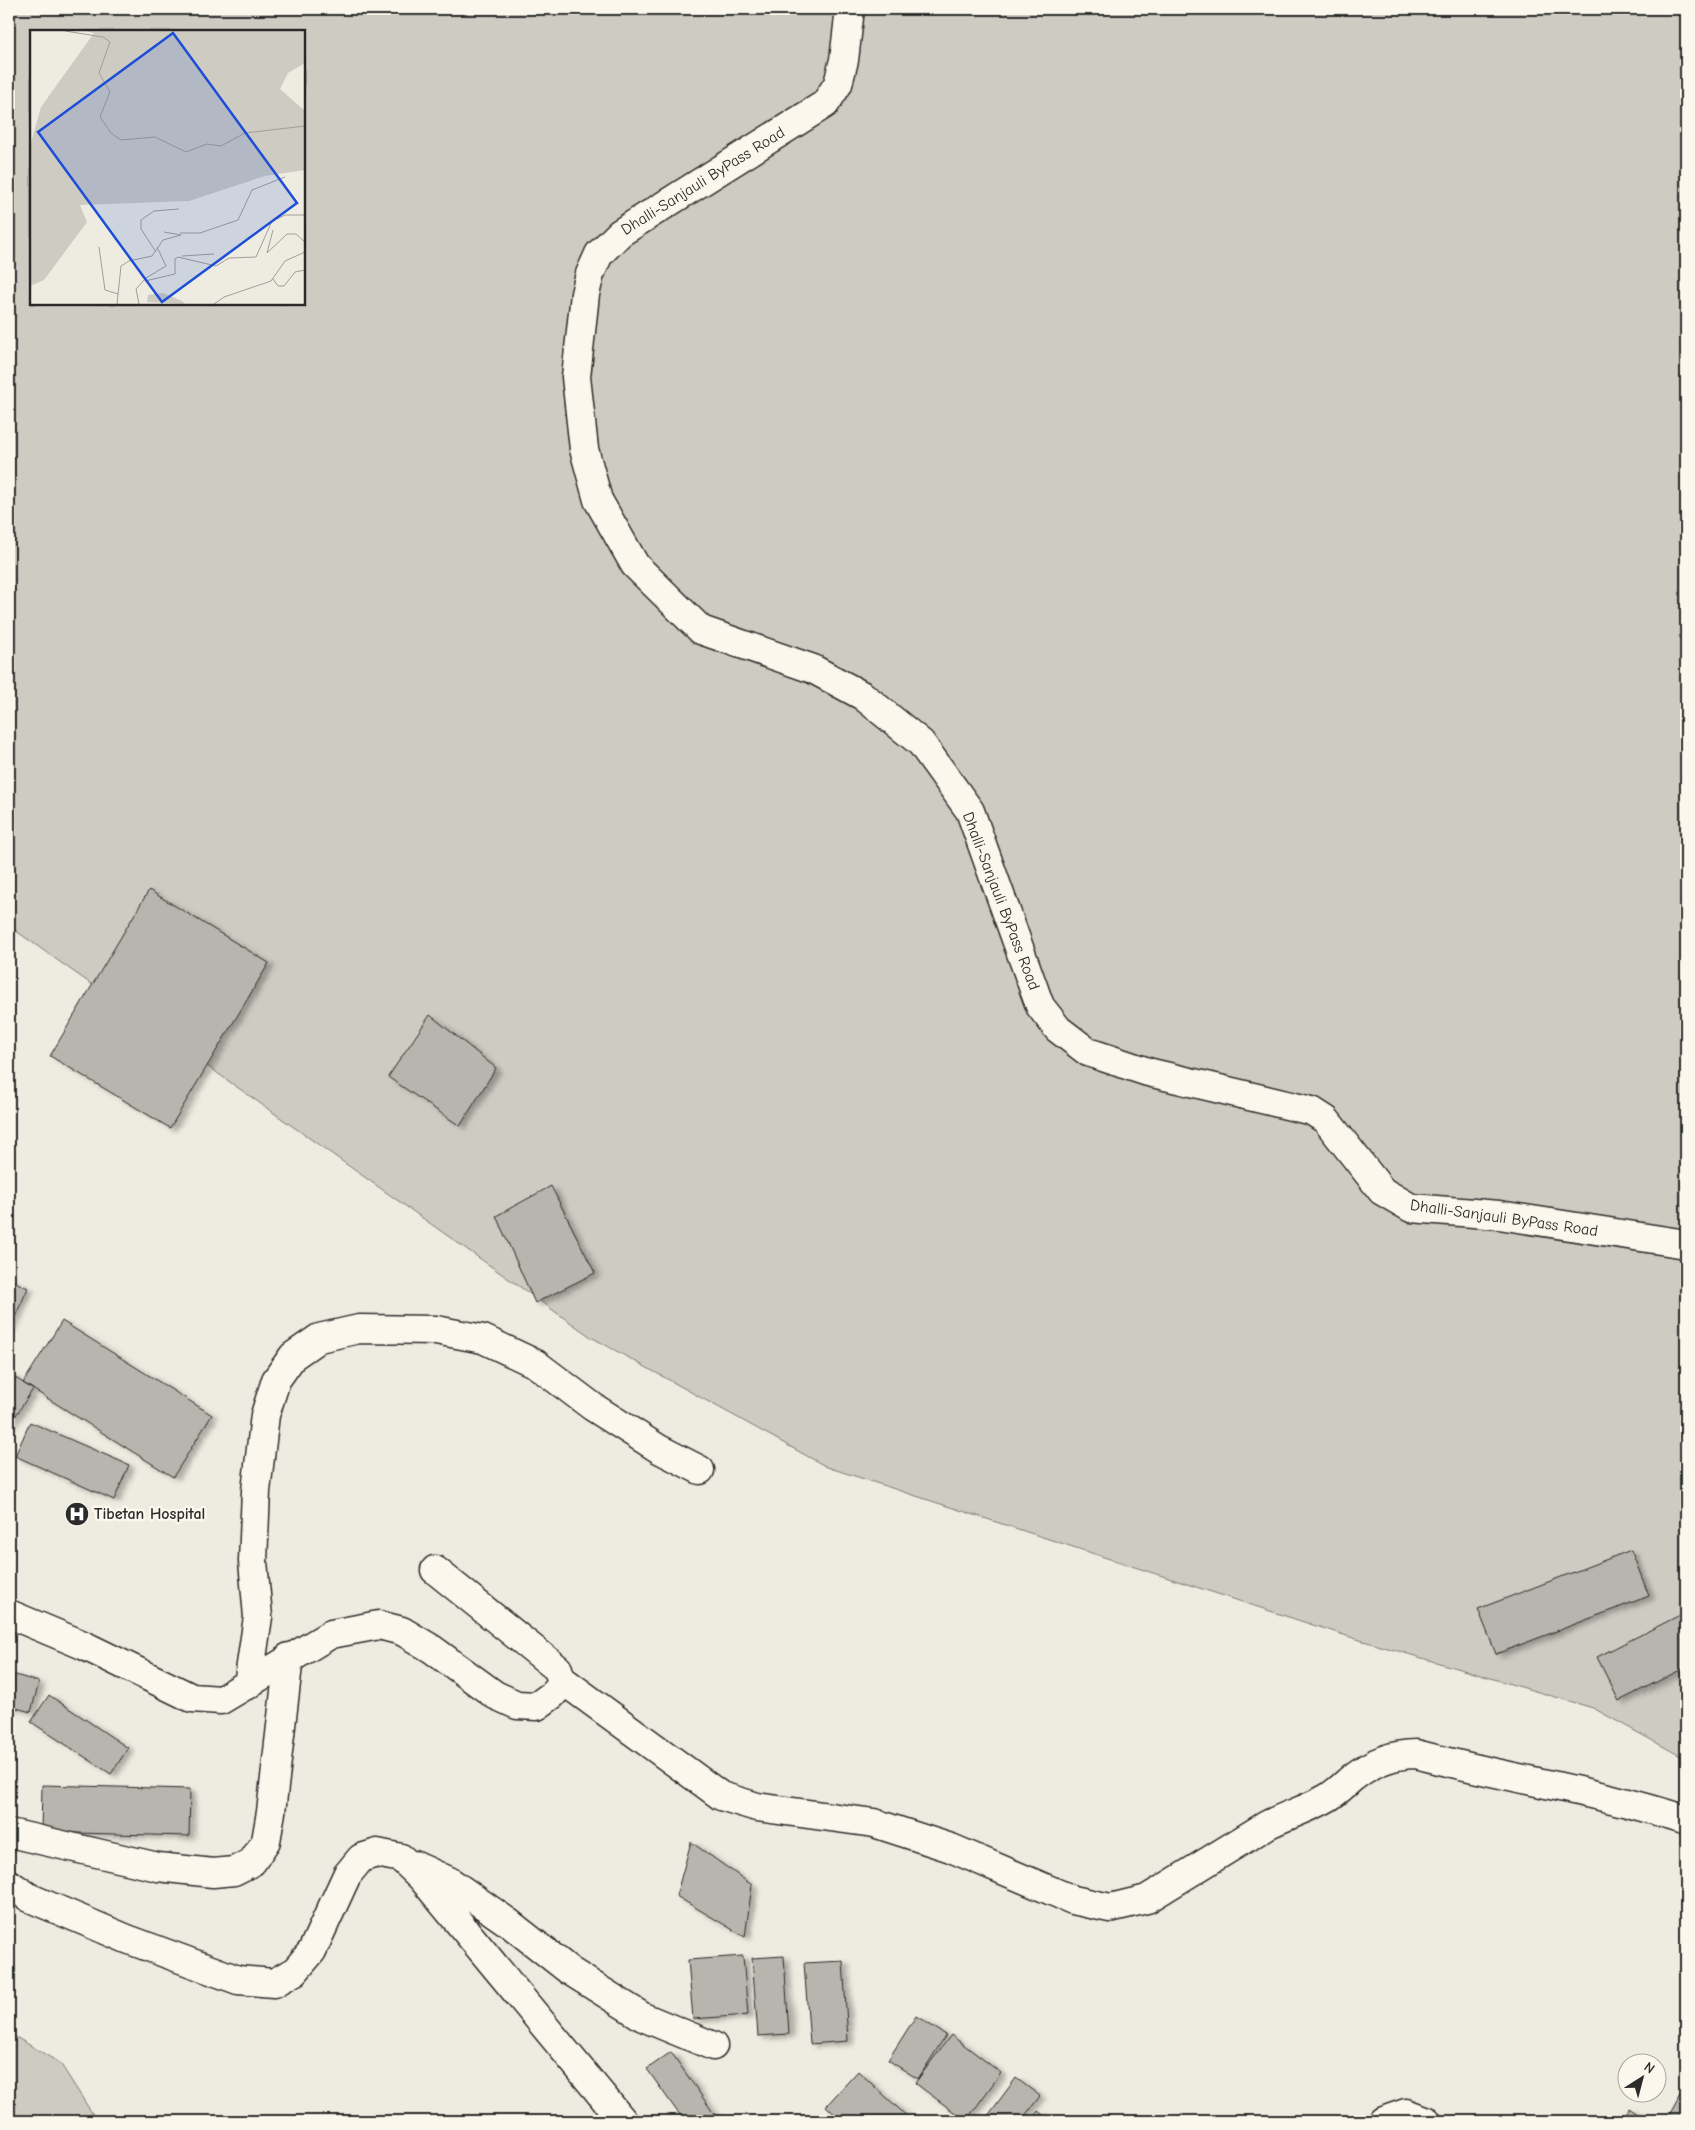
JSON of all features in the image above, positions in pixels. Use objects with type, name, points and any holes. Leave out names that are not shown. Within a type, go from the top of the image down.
[{"type":"street","name":"Dhalli-Sanjauli ByPass Road","points":[[850,9],[844,60],[838,84],[826,104],[620,233],[599,254],[590,274],[576,377],[584,449],[598,500],[635,565],[701,630],[813,669],[863,696],[921,743],[970,811],[1040,1006],[1058,1029],[1088,1052],[1148,1072],[1312,1111],[1326,1120],[1382,1192],[1410,1208],[1499,1216],[1686,1244]]},
{"type":"street","points":[[248,1686],[258,1618],[253,1561],[256,1491],[265,1415],[276,1380],[293,1356],[319,1338],[369,1329],[436,1330],[483,1339],[536,1364],[593,1407],[659,1449],[700,1470]]},
{"type":"street","points":[[9,1614],[83,1645],[192,1698],[221,1700],[248,1686],[290,1657],[331,1634],[379,1625],[402,1631],[432,1649],[494,1695],[517,1705],[536,1706],[552,1695],[560,1686],[561,1679],[558,1669],[435,1570]]},
{"type":"street","points":[[9,1836],[14,1834],[158,1867],[212,1873],[234,1871],[252,1862],[266,1841],[290,1657]]},
{"type":"street","points":[[561,1679],[720,1796],[757,1807],[874,1823],[951,1848],[1073,1900],[1110,1908],[1147,1899],[1267,1825],[1282,1817],[1306,1810],[1330,1796],[1354,1776],[1385,1758],[1401,1754],[1416,1754],[1552,1784],[1645,1807],[1686,1820]]},
{"type":"street","points":[[9,1884],[30,1898],[127,1939],[228,1977],[238,1980],[274,1983],[295,1971],[312,1951],[347,1875],[361,1858],[377,1853],[401,1858],[450,1881],[509,1923],[570,1971],[643,2017],[712,2046]]},
{"type":"street","points":[[401,1858],[422,1878],[462,1930],[623,2121]]},
{"type":"street","points":[[1383,2121],[1406,2113],[1427,2121]]},
{"type":"shaded area","points":[[9,9],[1686,9],[1686,1759],[1593,1708],[1350,1637],[827,1467],[591,1337],[9,926]]},
{"type":"shaded area","points":[[9,2033],[60,2063],[97,2121],[9,2121]]},
{"type":"building","points":[[149,890],[269,963],[170,1128],[50,1056]]},
{"type":"building","points":[[430,1015],[496,1068],[460,1126],[388,1077]]},
{"type":"building","points":[[551,1186],[595,1273],[535,1303],[496,1216]]},
{"type":"building","points":[[9,1279],[28,1288],[9,1330]]},
{"type":"building","points":[[62,1321],[212,1415],[173,1477],[23,1383]]},
{"type":"building","points":[[9,1374],[33,1389],[9,1426]]},
{"type":"building","points":[[30,1422],[129,1465],[114,1500],[15,1456]]},
{"type":"building","points":[[1631,1550],[1649,1596],[1496,1654],[1478,1609]]},
{"type":"building","points":[[1686,1612],[1686,1667],[1619,1701],[1597,1657]]},
{"type":"building","points":[[9,1673],[39,1682],[31,1712],[9,1706]]},
{"type":"building","points":[[49,1695],[128,1748],[111,1774],[31,1722]]},
{"type":"building","points":[[42,1785],[190,1789],[189,1836],[41,1832]]},
{"type":"building","points":[[691,1842],[752,1885],[745,1937],[676,1896]]},
{"type":"building","points":[[743,1956],[748,2015],[693,2019],[688,1960]]},
{"type":"building","points":[[784,1956],[789,2034],[758,2036],[752,1958]]},
{"type":"building","points":[[843,1961],[848,2041],[810,2044],[804,1963]]},
{"type":"building","points":[[916,2016],[946,2035],[918,2079],[888,2060]]},
{"type":"building","points":[[951,2035],[1001,2073],[966,2121],[915,2083]]},
{"type":"building","points":[[671,2052],[719,2121],[684,2121],[647,2069]]},
{"type":"building","points":[[858,2071],[912,2121],[842,2121],[826,2106]]},
{"type":"building","points":[[1016,2078],[1040,2096],[1021,2121],[984,2121]]},
{"type":"building","points":[[1686,2085],[1686,2121],[1671,2121],[1667,2119]]},
{"type":"building","points":[[1629,2109],[1647,2121],[1621,2121]]},
{"type":"building","points":[[1038,2111],[1051,2121],[1031,2121]]},
{"type":"place","name":"Tibetan Hospital","points":[[77,1514]]}]
